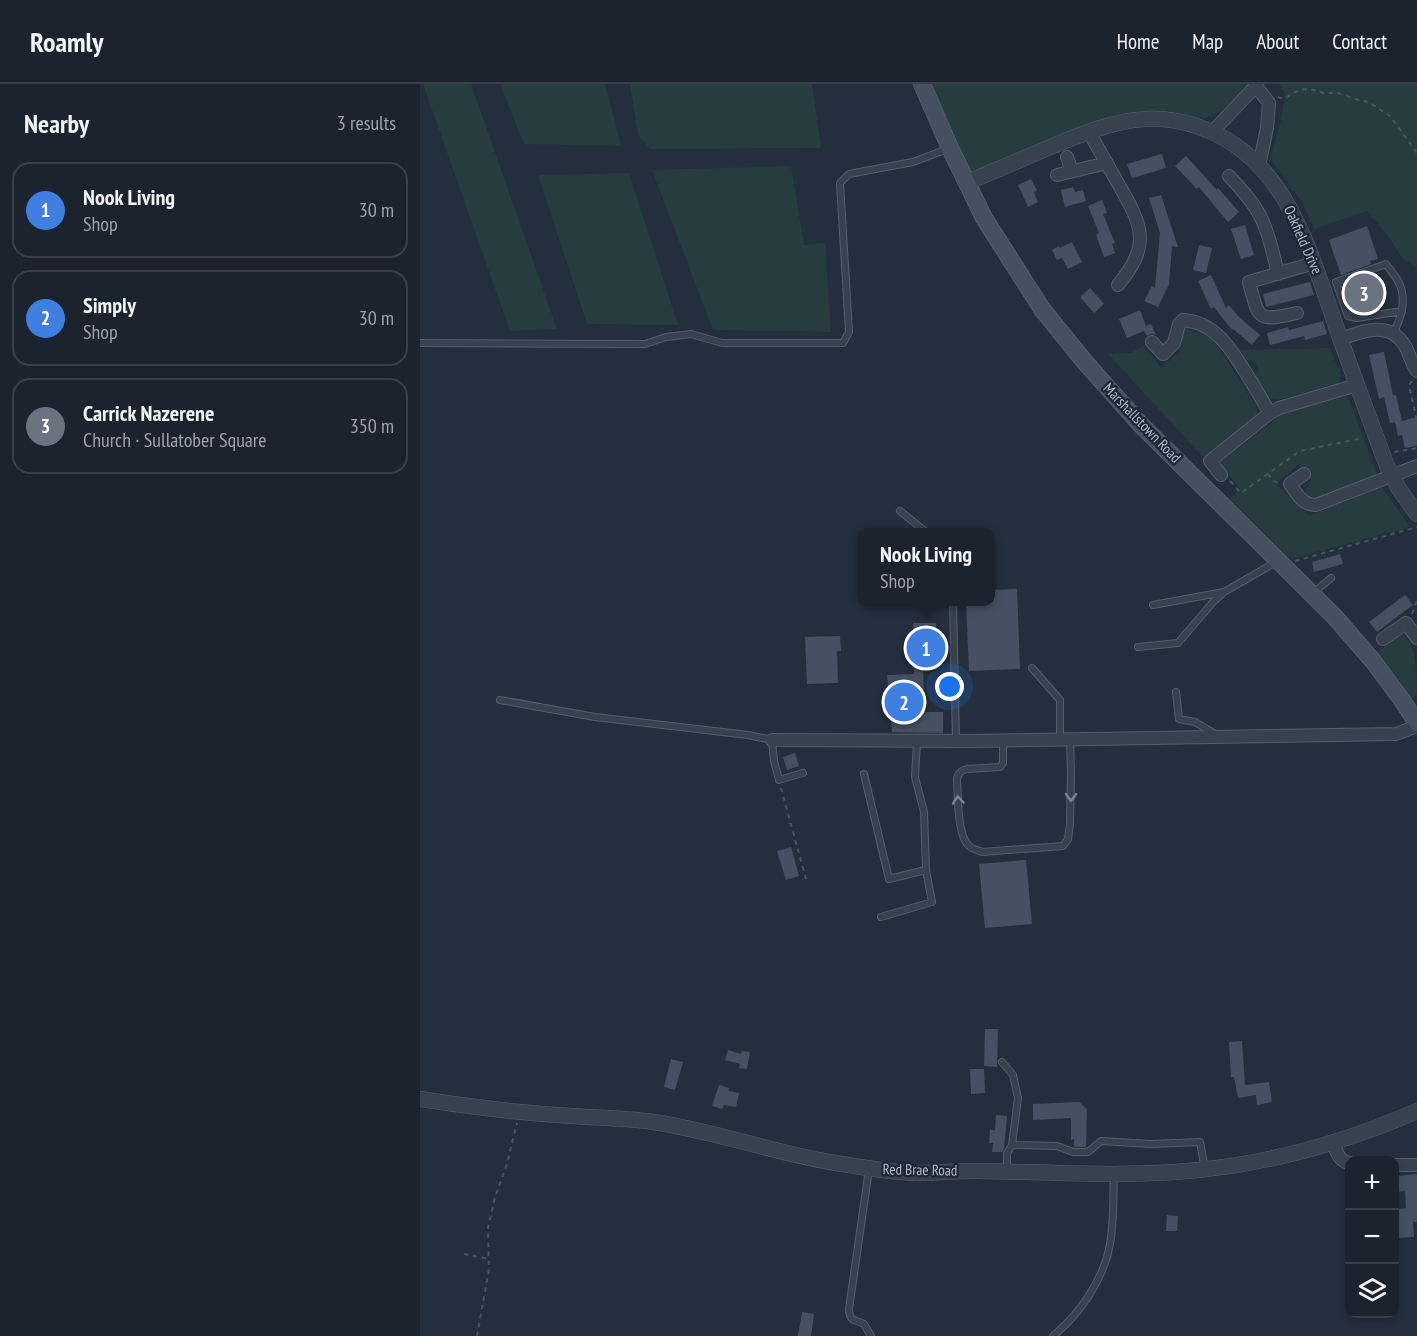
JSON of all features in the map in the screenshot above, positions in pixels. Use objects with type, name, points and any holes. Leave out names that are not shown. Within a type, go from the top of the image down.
[{"type":"main road","name":"Marshallstown Road","points":[[922,84],[984,218],[1042,309],[1084,361],[1141,424],[1334,616],[1373,660],[1417,725]]},
{"type":"street","points":[[1212,132],[1256,86],[1269,103],[1267,128],[1259,166]]},
{"type":"street","name":"Oakfield Drive","points":[[966,183],[1067,140],[1120,123],[1153,119],[1173,120],[1232,141],[1259,166],[1272,182],[1298,224],[1392,476],[1417,514]]},
{"type":"street","points":[[1089,132],[1135,213],[1140,232],[1135,261],[1118,285]]},
{"type":"street","points":[[1067,157],[1072,171]]},
{"type":"street","points":[[1057,175],[1107,163]]},
{"type":"street","points":[[1229,176],[1245,193],[1265,225],[1278,274]]},
{"type":"street","points":[[1297,313],[1266,318],[1258,312],[1249,282],[1314,263]]},
{"type":"street","points":[[1152,342],[1163,354],[1174,343],[1179,324],[1183,320],[1214,331],[1232,350],[1270,413]]},
{"type":"street","points":[[1341,339],[1368,330],[1392,333],[1404,344],[1415,375]]},
{"type":"street","points":[[1221,476],[1210,461],[1270,413],[1288,405],[1357,385]]},
{"type":"street","points":[[1304,474],[1290,484],[1304,502],[1316,505],[1417,466]]},
{"type":"street","points":[[1383,639],[1406,623],[1417,638]]},
{"type":"street","points":[[772,740],[956,741],[1396,734],[1417,725]]},
{"type":"street","name":"Red Brae Road","points":[[420,1099],[520,1111],[651,1122],[833,1163],[911,1173],[977,1171],[1147,1174],[1205,1170],[1255,1162],[1333,1143],[1417,1111]]},
{"type":"street","points":[[1333,1143],[1340,1159],[1345,1162]]},
{"type":"street","points":[[1399,1165],[1417,1165]]},
{"type":"lane","points":[[420,343],[645,344],[691,334],[722,342],[843,343],[849,332],[840,183],[849,174],[913,162],[950,148]]},
{"type":"lane","points":[[1392,333],[1402,311],[1402,299],[1399,282],[1386,264],[1336,282],[1348,316],[1357,318],[1402,311]]},
{"type":"lane","points":[[900,511],[921,528]]},
{"type":"lane","points":[[1138,647],[1178,643],[1224,592],[1281,562]]},
{"type":"lane","points":[[1312,593],[1331,578]]},
{"type":"lane","points":[[1153,605],[1224,592]]},
{"type":"lane","points":[[952,606],[956,741]]},
{"type":"lane","points":[[1003,740],[1003,763],[1000,767],[961,770],[958,774],[963,836],[968,845],[982,852],[1063,846],[1068,839],[1070,824],[1071,772],[1060,700],[1032,668]]},
{"type":"lane","points":[[1176,692],[1179,719],[1195,722],[1218,736]]},
{"type":"lane","points":[[500,700],[595,717],[748,735],[772,740],[779,780],[803,773]]},
{"type":"lane","points":[[881,917],[932,902],[926,870],[924,812],[915,777],[917,740]]},
{"type":"lane","points":[[864,774],[889,879],[926,870]]},
{"type":"lane","points":[[1002,1062],[1013,1075],[1018,1098],[1012,1145],[1007,1153],[1007,1172]]},
{"type":"lane","points":[[1012,1145],[1057,1146],[1073,1152],[1088,1152],[1101,1141],[1152,1144],[1200,1142],[1205,1170]]},
{"type":"lane","points":[[869,1168],[849,1306],[851,1318],[864,1324],[871,1336]]},
{"type":"lane","points":[[1053,1336],[1093,1289],[1106,1258],[1110,1242],[1114,1174]]},
{"type":"path","points":[[1263,96],[1274,95],[1284,99],[1304,89],[1338,93],[1369,102],[1390,116],[1417,153]]},
{"type":"path","points":[[1415,375],[1409,385],[1417,421]]},
{"type":"path","points":[[1221,476],[1224,475],[1241,493],[1300,451],[1376,435]]},
{"type":"path","points":[[1383,454],[1417,448]]},
{"type":"path","points":[[1268,474],[1275,482],[1290,484]]},
{"type":"path","points":[[1281,562],[1417,527]]},
{"type":"path","points":[[779,780],[806,879]]},
{"type":"path","points":[[477,1336],[489,1259],[488,1228],[520,1111]]},
{"type":"path","points":[[464,1254],[489,1259]]},
{"type":"green space","points":[[423,84],[471,84],[557,329],[510,331]]},
{"type":"green space","points":[[500,84],[605,84],[621,146],[524,144]]},
{"type":"green space","points":[[630,84],[812,84],[821,148],[650,149],[638,134]]},
{"type":"green space","points":[[923,84],[1251,84],[1249,94],[1194,125],[1144,119],[966,183]]},
{"type":"green space","points":[[1279,84],[1417,84],[1417,268],[1403,259],[1386,233],[1367,211],[1314,229],[1302,202],[1270,159],[1281,120],[1285,94]]},
{"type":"green space","points":[[791,166],[804,245],[825,243],[831,332],[713,330],[652,170]]},
{"type":"green space","points":[[629,173],[678,325],[587,324],[538,175]]},
{"type":"green space","points":[[1185,328],[1208,337],[1217,345],[1257,410],[1256,416],[1203,457],[1108,354],[1131,353],[1143,346],[1161,367],[1181,351],[1179,348],[1181,330]]},
{"type":"green space","points":[[1330,348],[1341,376],[1338,383],[1278,400],[1269,398],[1264,392],[1255,376],[1259,369],[1254,360],[1247,360],[1239,350]]},
{"type":"green space","points":[[1347,398],[1350,402],[1376,474],[1316,498],[1306,494],[1306,487],[1311,482],[1299,465],[1275,483],[1309,516],[1382,487],[1410,527],[1290,559],[1229,499],[1240,489],[1220,462],[1283,414]]},
{"type":"green space","points":[[1401,635],[1410,644],[1415,660],[1417,694],[1412,698],[1378,652]]},
{"type":"building","points":[[1162,154],[1166,168],[1132,178],[1127,164]]},
{"type":"building","points":[[1186,156],[1239,212],[1228,222],[1199,187],[1197,189],[1175,166]]},
{"type":"building","points":[[1031,179],[1037,191],[1034,192],[1038,202],[1028,207],[1018,185]]},
{"type":"building","points":[[1073,187],[1075,192],[1083,190],[1086,201],[1065,207],[1061,190]]},
{"type":"building","points":[[1161,195],[1178,247],[1172,246],[1169,284],[1158,307],[1144,301],[1152,286],[1155,288],[1160,233],[1149,198]]},
{"type":"building","points":[[1102,200],[1107,213],[1103,214],[1115,243],[1112,244],[1115,253],[1104,257],[1096,235],[1099,233],[1088,206]]},
{"type":"building","points":[[1245,225],[1254,255],[1241,259],[1231,229]]},
{"type":"building","points":[[1367,226],[1378,259],[1370,261],[1371,264],[1341,275],[1329,240]]},
{"type":"building","points":[[1072,242],[1082,262],[1068,269],[1062,258],[1057,260],[1052,250]]},
{"type":"building","points":[[1199,245],[1212,248],[1206,273],[1193,270]]},
{"type":"building","points":[[1374,274],[1384,303],[1353,312],[1344,285]]},
{"type":"building","points":[[1211,275],[1226,308],[1229,305],[1260,335],[1252,345],[1232,330],[1214,307],[1211,309],[1198,281]]},
{"type":"building","points":[[1310,282],[1314,295],[1266,307],[1263,294]]},
{"type":"building","points":[[1090,288],[1104,304],[1094,313],[1080,297]]},
{"type":"building","points":[[1140,310],[1146,326],[1151,324],[1156,335],[1147,336],[1144,331],[1127,338],[1119,319]]},
{"type":"building","points":[[1323,321],[1327,334],[1305,340],[1304,336],[1270,345],[1267,333]]},
{"type":"building","points":[[1384,352],[1393,395],[1396,395],[1402,421],[1417,417],[1417,446],[1405,448],[1402,435],[1398,436],[1395,422],[1390,423],[1384,397],[1379,399],[1369,355]]},
{"type":"building","points":[[1340,554],[1343,564],[1314,572],[1312,562]]},
{"type":"building","points":[[1017,589],[1020,669],[969,671],[966,606],[995,606],[995,590]]},
{"type":"building","points":[[1405,595],[1413,605],[1377,632],[1369,622]]},
{"type":"building","points":[[913,623],[936,623],[937,669],[923,669],[924,690],[911,690],[911,712],[943,712],[943,733],[892,732],[887,675],[914,674]]},
{"type":"building","points":[[840,636],[841,651],[837,651],[838,683],[807,684],[805,637]]},
{"type":"building","points":[[795,753],[799,766],[787,770],[783,757]]},
{"type":"building","points":[[791,847],[799,876],[786,880],[777,851]]},
{"type":"building","points":[[1026,860],[1032,924],[985,928],[979,864]]},
{"type":"building","points":[[985,1029],[998,1029],[997,1067],[984,1066]]},
{"type":"building","points":[[1242,1041],[1245,1085],[1269,1082],[1272,1102],[1257,1105],[1256,1095],[1238,1098],[1234,1077],[1231,1077],[1229,1042]]},
{"type":"building","points":[[728,1050],[741,1054],[742,1051],[750,1052],[747,1069],[739,1068],[740,1064],[725,1060]]},
{"type":"building","points":[[671,1059],[683,1062],[675,1090],[664,1087]]},
{"type":"building","points":[[970,1069],[984,1069],[985,1093],[971,1094]]},
{"type":"building","points":[[719,1085],[729,1088],[728,1091],[739,1093],[736,1107],[724,1105],[722,1109],[712,1106]]},
{"type":"building","points":[[1079,1102],[1087,1109],[1086,1147],[1074,1147],[1074,1139],[1071,1140],[1071,1118],[1033,1120],[1033,1104]]},
{"type":"building","points":[[996,1115],[1007,1116],[1002,1152],[992,1152],[993,1143],[989,1143],[990,1130],[995,1130]]},
{"type":"building","points":[[1417,1174],[1417,1222],[1413,1222],[1414,1237],[1399,1238],[1399,1209],[1406,1208],[1405,1191],[1399,1192],[1399,1176]]},
{"type":"building","points":[[1167,1215],[1178,1216],[1177,1231],[1166,1231]]},
{"type":"building","points":[[802,1312],[814,1314],[811,1336],[798,1336]]},
{"type":"place","name":"Carrick Nazerene","points":[[1364,293]]},
{"type":"place","name":"Nook Living","points":[[926,648]]},
{"type":"place","name":"Simply","points":[[904,702]]}]
